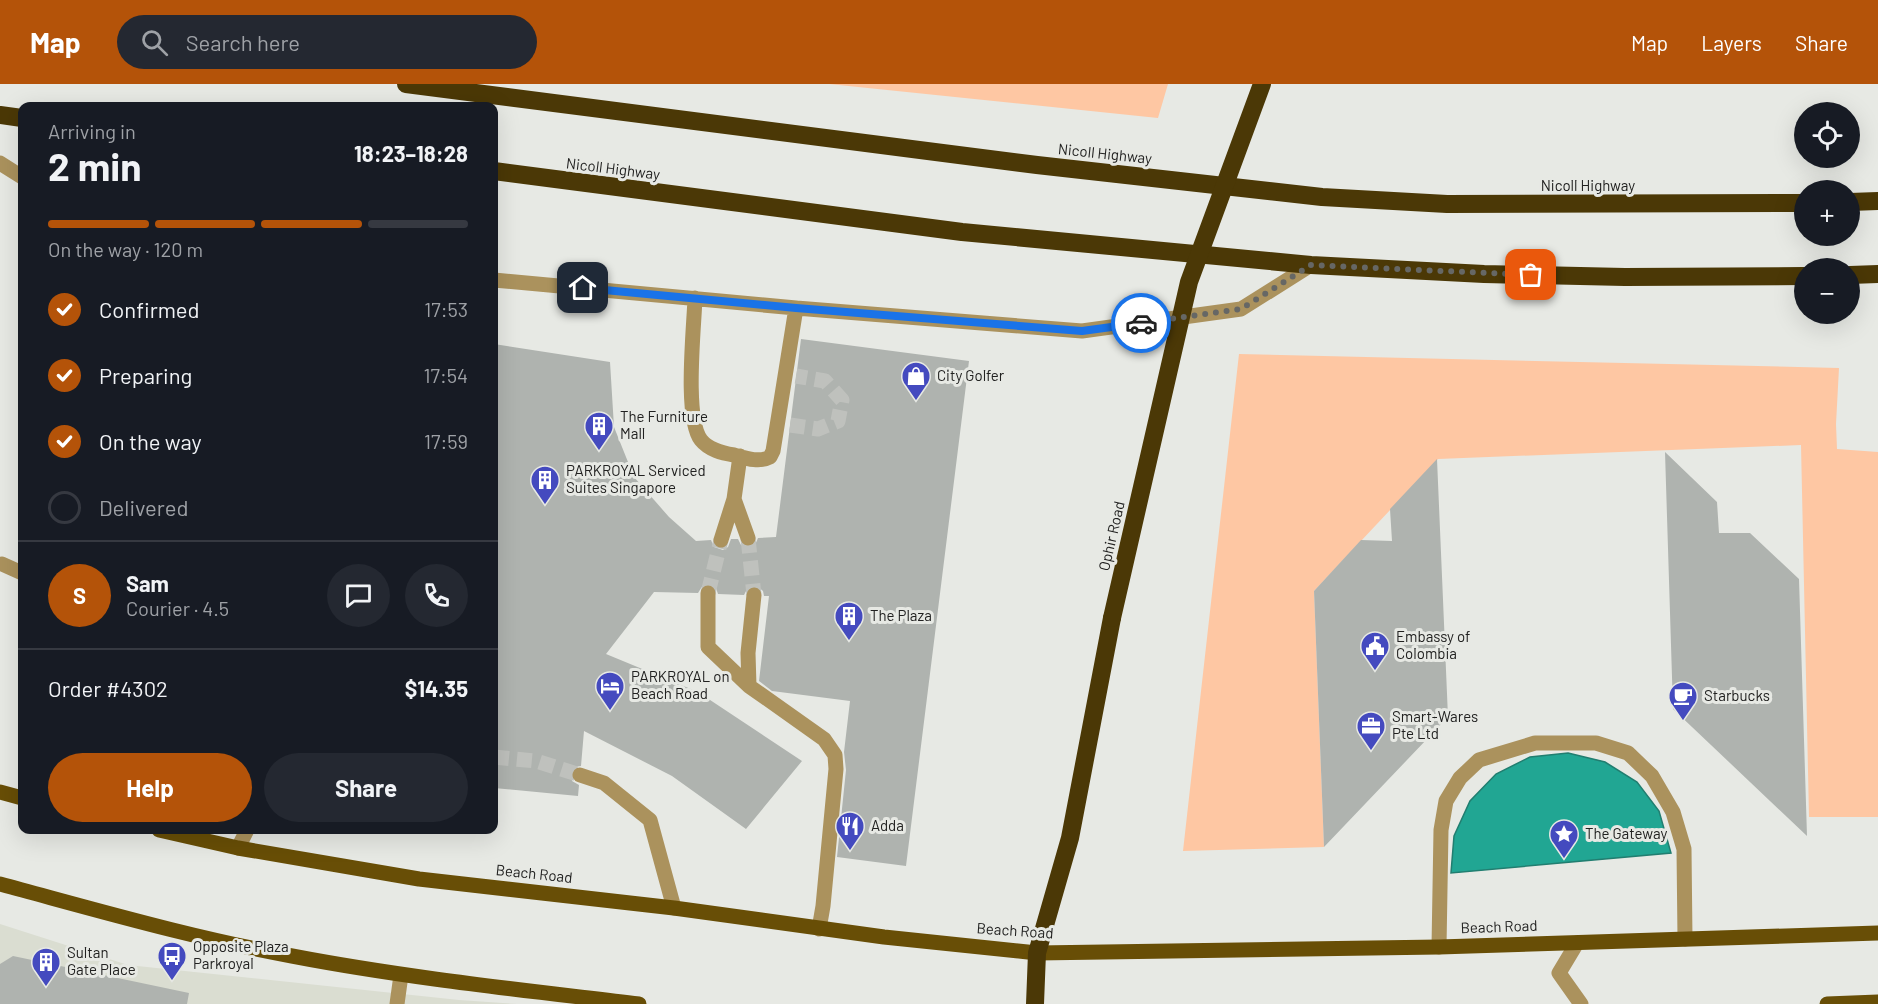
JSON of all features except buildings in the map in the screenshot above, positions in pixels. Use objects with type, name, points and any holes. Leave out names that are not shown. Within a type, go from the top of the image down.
[{"type":"highway","name":"Nicoll Highway","points":[[406,84],[1037,165],[1322,197],[1459,204],[1794,203]]},
{"type":"highway","name":"Ophir Road","points":[[1035,1004],[1037,952],[1070,838],[1112,618],[1189,282],[1262,84]]},
{"type":"highway","points":[[0,115],[18,117]]},
{"type":"highway","name":"Nicoll Highway","points":[[498,172],[962,232],[1311,265],[1496,275],[1794,276]]},
{"type":"highway","points":[[1860,202],[1878,201]]},
{"type":"highway","points":[[1860,275],[1878,274]]},
{"type":"main road","points":[[0,792],[18,797]]},
{"type":"main road","name":"Beach Road","points":[[177,834],[238,848],[419,879],[674,908],[819,929],[1037,952],[1439,947],[1878,933]]},
{"type":"main road","points":[[0,884],[181,933],[291,956],[401,975],[639,1004]]},
{"type":"main road","points":[[1827,1004],[1878,1002]]},
{"type":"street","points":[[0,163],[18,174]]},
{"type":"street","points":[[498,280],[1082,331],[1241,309],[1311,265]]},
{"type":"street","points":[[695,298],[690,385],[696,431],[708,446],[721,452],[760,460],[770,457],[784,425],[791,376],[796,308]]},
{"type":"street","points":[[721,540],[734,500],[740,456]]},
{"type":"street","points":[[734,500],[748,538]]},
{"type":"street","points":[[2,564],[18,571]]},
{"type":"street","points":[[708,593],[708,647],[749,686],[824,739],[835,755],[836,769],[825,895],[819,929]]},
{"type":"street","points":[[749,686],[748,653],[754,595]]},
{"type":"street","points":[[1439,947],[1441,830],[1446,801],[1460,778],[1479,760],[1535,743],[1596,743],[1628,753],[1652,776],[1673,812],[1684,849],[1685,939]]},
{"type":"street","points":[[580,775],[604,783],[650,820],[674,908]]},
{"type":"street","points":[[238,848],[245,834]]},
{"type":"street","points":[[1577,943],[1559,973],[1581,1004]]},
{"type":"street","points":[[397,1004],[401,975]]},
{"type":"shaded area","points":[[829,84],[1168,84],[1158,118]]},
{"type":"shaded area","points":[[1239,354],[1839,368],[1837,449],[1878,452],[1878,817],[1809,817],[1801,445],[1438,459],[1314,591],[1324,847],[1183,851]]},
{"type":"shaded area","points":[[1568,753],[1605,762],[1637,782],[1659,811],[1671,853],[1451,873],[1454,836],[1470,801],[1496,774],[1530,757]]},
{"type":"shaded area","points":[[0,924],[128,965],[459,1000],[517,1004],[0,1004]]},
{"type":"tunnel","points":[[790,425],[818,429],[838,421],[842,400],[825,381],[796,376]]},
{"type":"tunnel","points":[[748,538],[754,595]]},
{"type":"tunnel","points":[[708,593],[721,540]]},
{"type":"tunnel","points":[[498,757],[536,761],[580,775]]},
{"type":"way so far","points":[[1141,323],[1241,309],[1311,265],[1531,275]]},
{"type":"place","name":"City Golfer","points":[[916,402]]},
{"type":"place","name":"The Furniture Mall","points":[[599,452]]},
{"type":"place","name":"PARKROYAL Serviced Suites Singapore","points":[[545,506]]},
{"type":"place","name":"The Plaza","points":[[849,642]]},
{"type":"place","name":"Embassy of Colombia","points":[[1375,672]]},
{"type":"place","name":"PARKROYAL on Beach Road","points":[[610,712]]},
{"type":"place","name":"Starbucks","points":[[1683,722]]},
{"type":"place","name":"Smart-Wares Pte Ltd","points":[[1371,752]]},
{"type":"place","name":"Adda","points":[[850,852]]},
{"type":"place","name":"The Gateway","points":[[1564,860]]},
{"type":"place","name":"Opposite Plaza Parkroyal","points":[[172,982]]},
{"type":"place","name":"Sultan Gate Place","points":[[46,988]]},
{"type":"route","points":[[583,288],[1082,331],[1141,323]]}]
